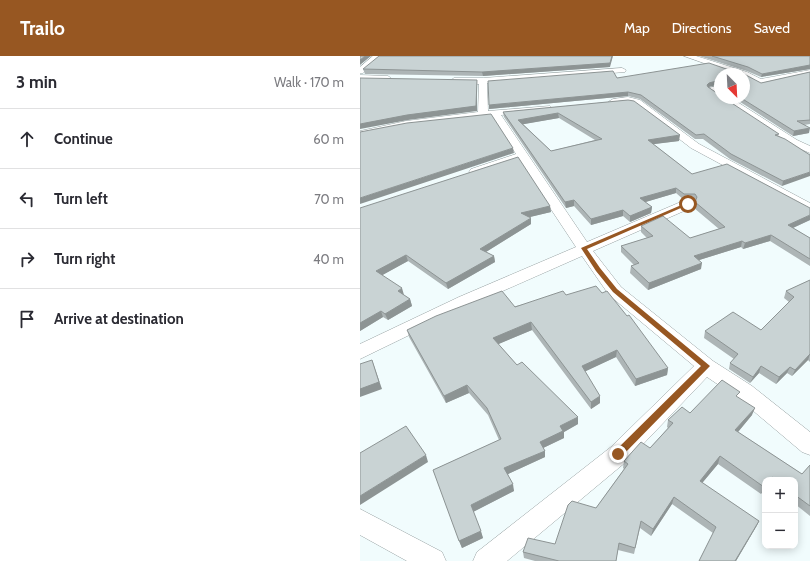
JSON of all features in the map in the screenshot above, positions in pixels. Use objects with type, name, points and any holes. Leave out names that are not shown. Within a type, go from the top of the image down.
[{"type":"street","points":[[360,71],[378,56]]},
{"type":"street","points":[[688,56],[725,68]]},
{"type":"street","points":[[444,80],[483,81],[622,70]]},
{"type":"street","points":[[750,83],[810,72]]},
{"type":"street","points":[[750,77],[760,82]]},
{"type":"street","points":[[360,78],[398,79]]},
{"type":"street","points":[[483,81],[489,114],[514,140],[522,156],[598,269],[615,291],[706,366],[745,392],[810,445]]},
{"type":"street","points":[[605,103],[628,100],[637,102],[695,146],[810,208]]},
{"type":"street","points":[[734,104],[793,142],[810,150]]},
{"type":"street","points":[[360,134],[408,124],[558,107]]},
{"type":"street","points":[[793,142],[810,140]]},
{"type":"street","points":[[463,176],[522,156]]},
{"type":"street","points":[[360,352],[465,301],[688,204]]},
{"type":"street","points":[[486,561],[618,454],[706,366]]},
{"type":"street","points":[[360,521],[433,561]]},
{"type":"building","points":[[379,56],[612,56],[610,63],[482,72],[363,69]]},
{"type":"building","points":[[712,56],[810,56],[810,65],[762,74],[748,67]]},
{"type":"building","points":[[709,63],[723,68],[714,68],[714,82],[707,85],[714,91],[714,104],[733,104],[779,134],[775,135],[785,139],[810,155],[810,172],[783,181],[731,154],[704,134],[696,135],[641,95],[628,92],[489,105],[488,81],[613,71],[617,78]]},
{"type":"building","points":[[810,72],[810,120],[797,121],[810,128],[794,131],[750,104],[750,77],[761,83]]},
{"type":"building","points":[[360,78],[477,80],[476,106],[407,115],[360,124]]},
{"type":"building","points":[[628,100],[634,101],[680,135],[648,140],[692,174],[727,164],[810,208],[810,215],[788,225],[810,238],[810,259],[771,235],[745,243],[742,241],[694,256],[702,263],[649,283],[631,266],[639,263],[621,246],[653,236],[641,226],[663,216],[690,238],[725,227],[695,202],[697,197],[695,194],[684,194],[676,188],[640,198],[652,207],[630,216],[623,210],[591,219],[574,200],[565,202],[503,112]],"holes":[[[558,113],[602,139],[551,151],[518,120]]]},
{"type":"building","points":[[491,114],[513,148],[360,198],[360,132],[407,123]]},
{"type":"building","points":[[518,157],[550,206],[521,213],[531,218],[480,249],[494,256],[446,283],[406,255],[376,271],[402,288],[398,291],[410,299],[385,314],[381,311],[360,323],[360,208]]},
{"type":"building","points":[[810,280],[810,354],[795,370],[790,367],[779,377],[761,366],[753,377],[730,363],[738,354],[705,331],[733,312],[761,330],[794,297],[786,291]]},
{"type":"building","points":[[596,286],[602,293],[607,291],[627,316],[629,315],[668,368],[636,379],[617,350],[582,366],[600,396],[591,402],[531,322],[493,338],[517,365],[522,362],[578,417],[560,426],[563,431],[540,442],[545,451],[504,468],[513,484],[471,505],[481,531],[459,541],[433,470],[501,439],[487,408],[467,385],[444,396],[407,330],[436,316],[502,291],[515,307],[563,291],[566,295]]},
{"type":"building","points":[[372,360],[379,382],[360,389],[360,364]]},
{"type":"building","points":[[722,380],[740,392],[736,396],[755,408],[735,430],[802,474],[810,465],[810,506],[798,497],[798,477],[762,477],[762,486],[720,456],[700,481],[759,521],[735,561],[699,561],[716,527],[674,497],[653,529],[641,521],[635,548],[619,543],[616,561],[559,561],[523,552],[528,538],[555,544],[568,505],[572,501],[596,508],[628,464],[624,461],[641,442],[650,448],[673,423],[668,420],[682,407],[690,413]]},
{"type":"building","points":[[406,426],[426,455],[360,496],[360,453]]},
{"type":"route","points":[[618,454],[706,366],[615,291],[584,248],[688,204]]}]
